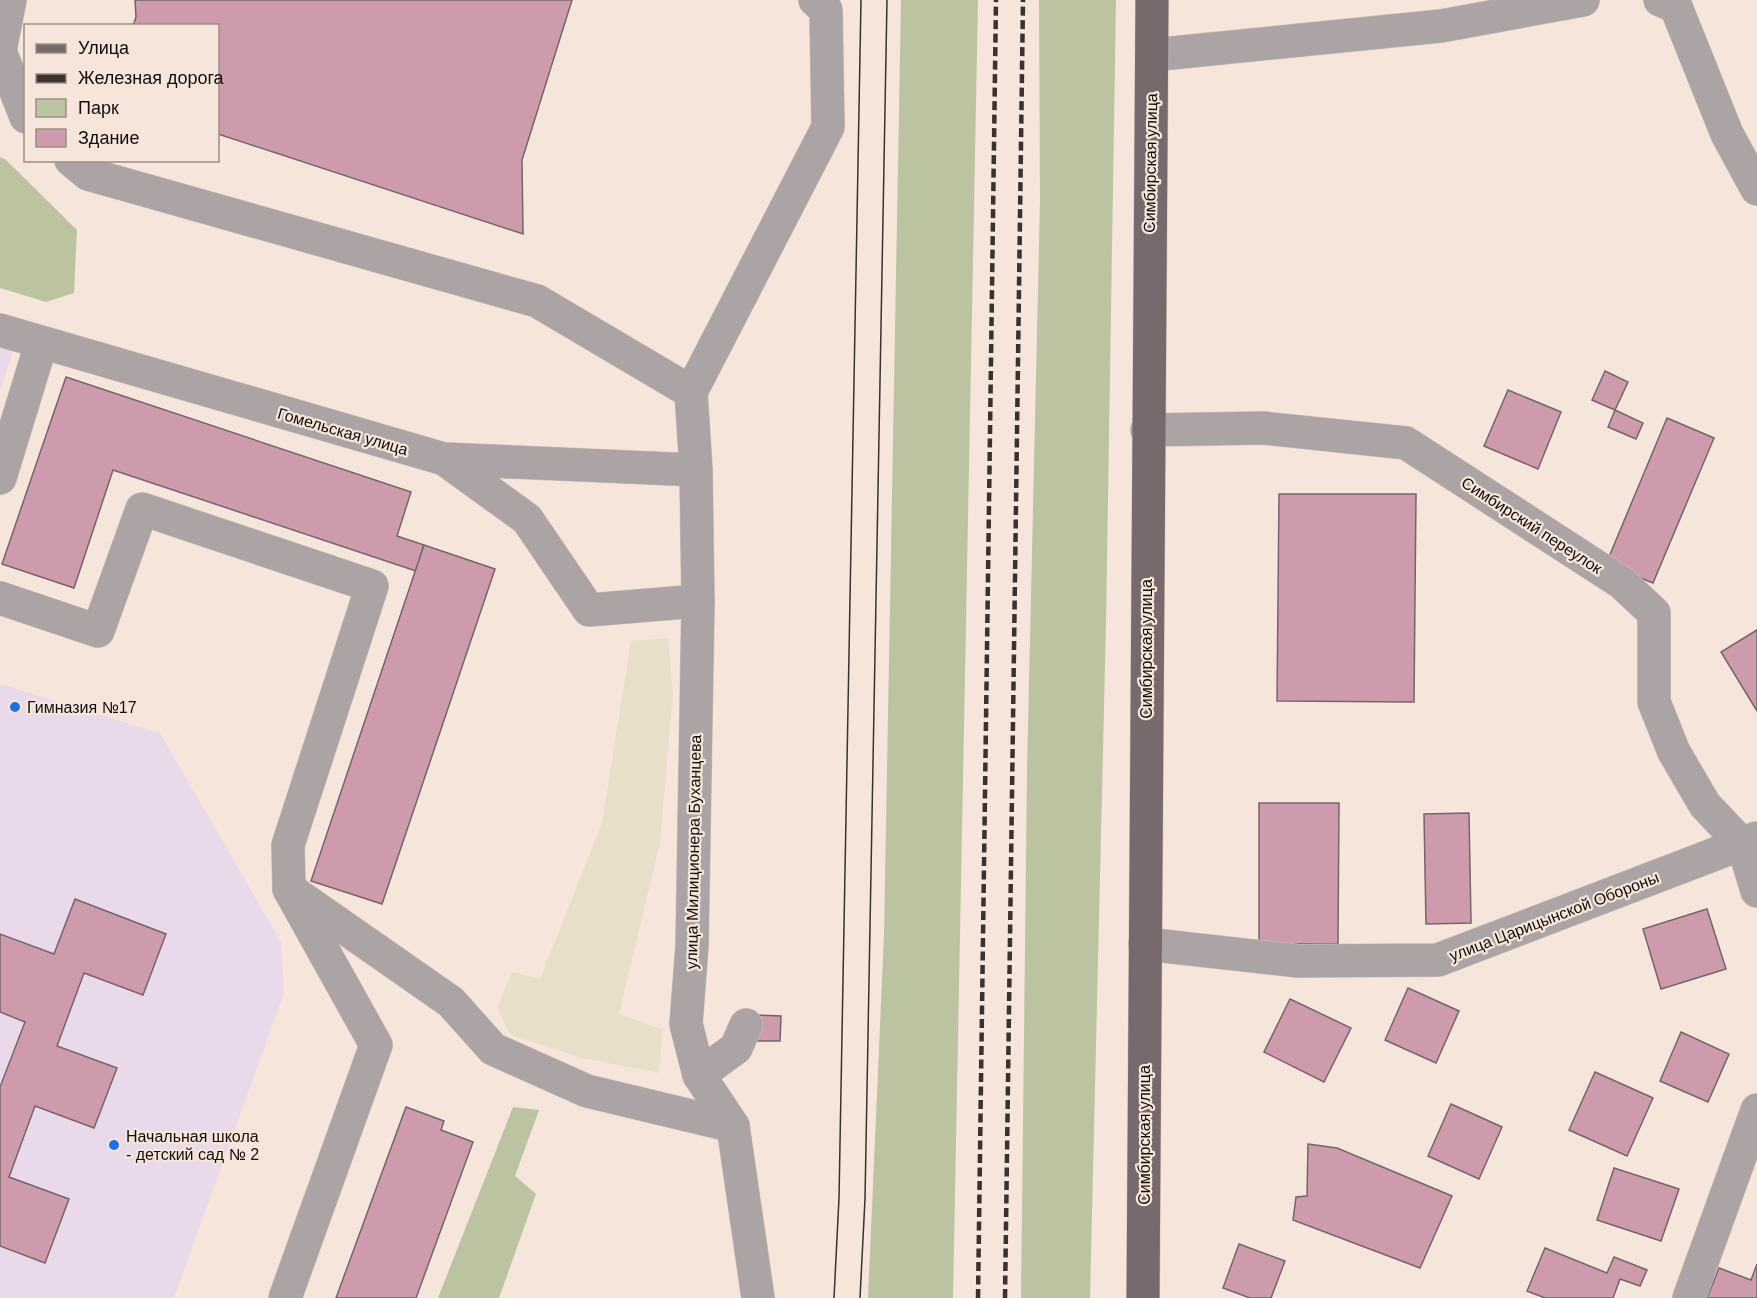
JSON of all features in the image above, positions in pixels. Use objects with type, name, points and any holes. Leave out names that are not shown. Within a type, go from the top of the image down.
[{"type":"main road","name":"Симбирская улица","points":[[1143,1298],[1147,430],[1152,0]]},
{"type":"street","points":[[10,0],[0,51],[24,112]]},
{"type":"street","points":[[73,162],[88,174],[537,301],[691,392],[828,127],[826,10],[815,0]]},
{"type":"street","points":[[1152,55],[1441,26],[1583,0]]},
{"type":"street","points":[[1660,0],[1676,6],[1727,134],[1757,189]]},
{"type":"street","name":"Гомельская улица","points":[[0,330],[41,344],[444,459],[696,470]]},
{"type":"street","points":[[0,478],[41,344]]},
{"type":"street","name":"улица Милиционера Буханцева","points":[[691,392],[696,470],[698,601],[692,946],[686,1024],[699,1075],[733,1126],[758,1298]]},
{"type":"street","name":"Симбирский переулок","points":[[1147,430],[1263,428],[1406,443],[1622,583],[1654,613],[1654,702],[1674,752],[1705,806],[1750,841]]},
{"type":"street","points":[[444,459],[526,519],[589,610],[698,601]]},
{"type":"street","points":[[0,598],[98,631],[142,509],[372,586],[288,845],[289,889],[376,1044],[285,1298]]},
{"type":"street","points":[[1750,841],[1757,891]]},
{"type":"street","name":"улица Царицынской Обороны","points":[[1145,944],[1299,962],[1438,960],[1750,841]]},
{"type":"street","points":[[289,889],[451,1002],[493,1049],[587,1091],[733,1126]]},
{"type":"street","points":[[699,1075],[736,1048],[746,1025]]},
{"type":"street","points":[[1689,1298],[1757,1110]]},
{"type":"shaded area","points":[[0,346],[13,351],[0,391]]},
{"type":"shaded area","points":[[668,638],[673,694],[660,842],[619,1014],[663,1030],[659,1073],[582,1058],[511,1035],[497,1008],[512,972],[540,979],[602,823],[631,641]]},
{"type":"shaded area","name":"Начальная школа - детский сад № 2","points":[[0,684],[160,733],[281,942],[284,993],[174,1298],[0,1298]]},
{"type":"green space","points":[[901,0],[978,0],[953,1298],[868,1298],[884,935]]},
{"type":"green space","points":[[1039,0],[1116,0],[1106,624],[1090,1298],[1021,1298],[1027,771],[1040,201]]},
{"type":"green space","points":[[0,157],[6,160],[77,230],[74,293],[46,302],[0,288]]},
{"type":"green space","points":[[513,1107],[539,1110],[515,1176],[536,1194],[499,1298],[438,1298]]},
{"type":"building","points":[[135,0],[572,0],[522,160],[523,234],[219,134],[219,24],[134,24],[136,17]]},
{"type":"building","points":[[1605,371],[1628,382],[1615,410],[1592,400]]},
{"type":"building","points":[[66,377],[411,492],[397,536],[424,545],[416,571],[113,470],[74,588],[2,564]]},
{"type":"building","points":[[1508,390],[1561,412],[1538,469],[1484,446]]},
{"type":"building","points":[[1615,410],[1643,423],[1636,439],[1608,427]]},
{"type":"building","points":[[1667,418],[1714,438],[1653,583],[1606,564]]},
{"type":"building","points":[[1279,494],[1416,494],[1414,702],[1277,701]]},
{"type":"building","points":[[424,545],[495,569],[382,904],[311,881]]},
{"type":"building","points":[[1757,630],[1757,711],[1721,652]]},
{"type":"building","points":[[1259,803],[1339,803],[1338,944],[1259,944]]},
{"type":"building","points":[[1469,813],[1471,923],[1426,924],[1424,814]]},
{"type":"building","points":[[75,899],[166,934],[143,995],[84,973],[57,1046],[117,1068],[94,1128],[35,1106],[9,1177],[69,1199],[45,1263],[0,1246],[0,1087],[25,1022],[0,1012],[0,934],[54,954]]},
{"type":"building","points":[[1707,909],[1726,969],[1661,989],[1643,929]]},
{"type":"building","points":[[1408,988],[1459,1011],[1436,1063],[1385,1040]]},
{"type":"building","points":[[1290,999],[1351,1028],[1324,1082],[1264,1052]]},
{"type":"building","points":[[758,1015],[781,1016],[780,1041],[757,1041]]},
{"type":"building","points":[[1681,1032],[1729,1054],[1708,1102],[1660,1081]]},
{"type":"building","points":[[1595,1072],[1653,1098],[1627,1156],[1569,1130]]},
{"type":"building","points":[[1451,1104],[1502,1127],[1479,1179],[1428,1156]]},
{"type":"building","points":[[406,1107],[444,1121],[441,1130],[473,1142],[416,1298],[336,1298]]},
{"type":"building","points":[[1308,1144],[1337,1148],[1452,1196],[1420,1268],[1293,1220],[1296,1197],[1307,1196]]},
{"type":"building","points":[[1614,1168],[1679,1189],[1661,1241],[1597,1220]]},
{"type":"building","points":[[1239,1244],[1285,1261],[1271,1298],[1250,1298],[1223,1288]]},
{"type":"building","points":[[1545,1248],[1607,1273],[1614,1257],[1647,1270],[1640,1286],[1620,1279],[1613,1298],[1545,1298],[1527,1291]]},
{"type":"building","points":[[1757,1264],[1757,1298],[1707,1298],[1719,1268],[1751,1280]]},
{"type":"tram line","points":[[834,1298],[839,1198],[861,0]]},
{"type":"tram line","points":[[860,1298],[865,1199],[887,0]]},
{"type":"railway","points":[[978,1298],[996,0]]},
{"type":"railway","points":[[1005,1298],[1023,0]]},
{"type":"place","name":"Гимназия №17","points":[[15,707]]},
{"type":"place","name":"Начальная школа - детский сад № 2","points":[[114,1145]]}]
